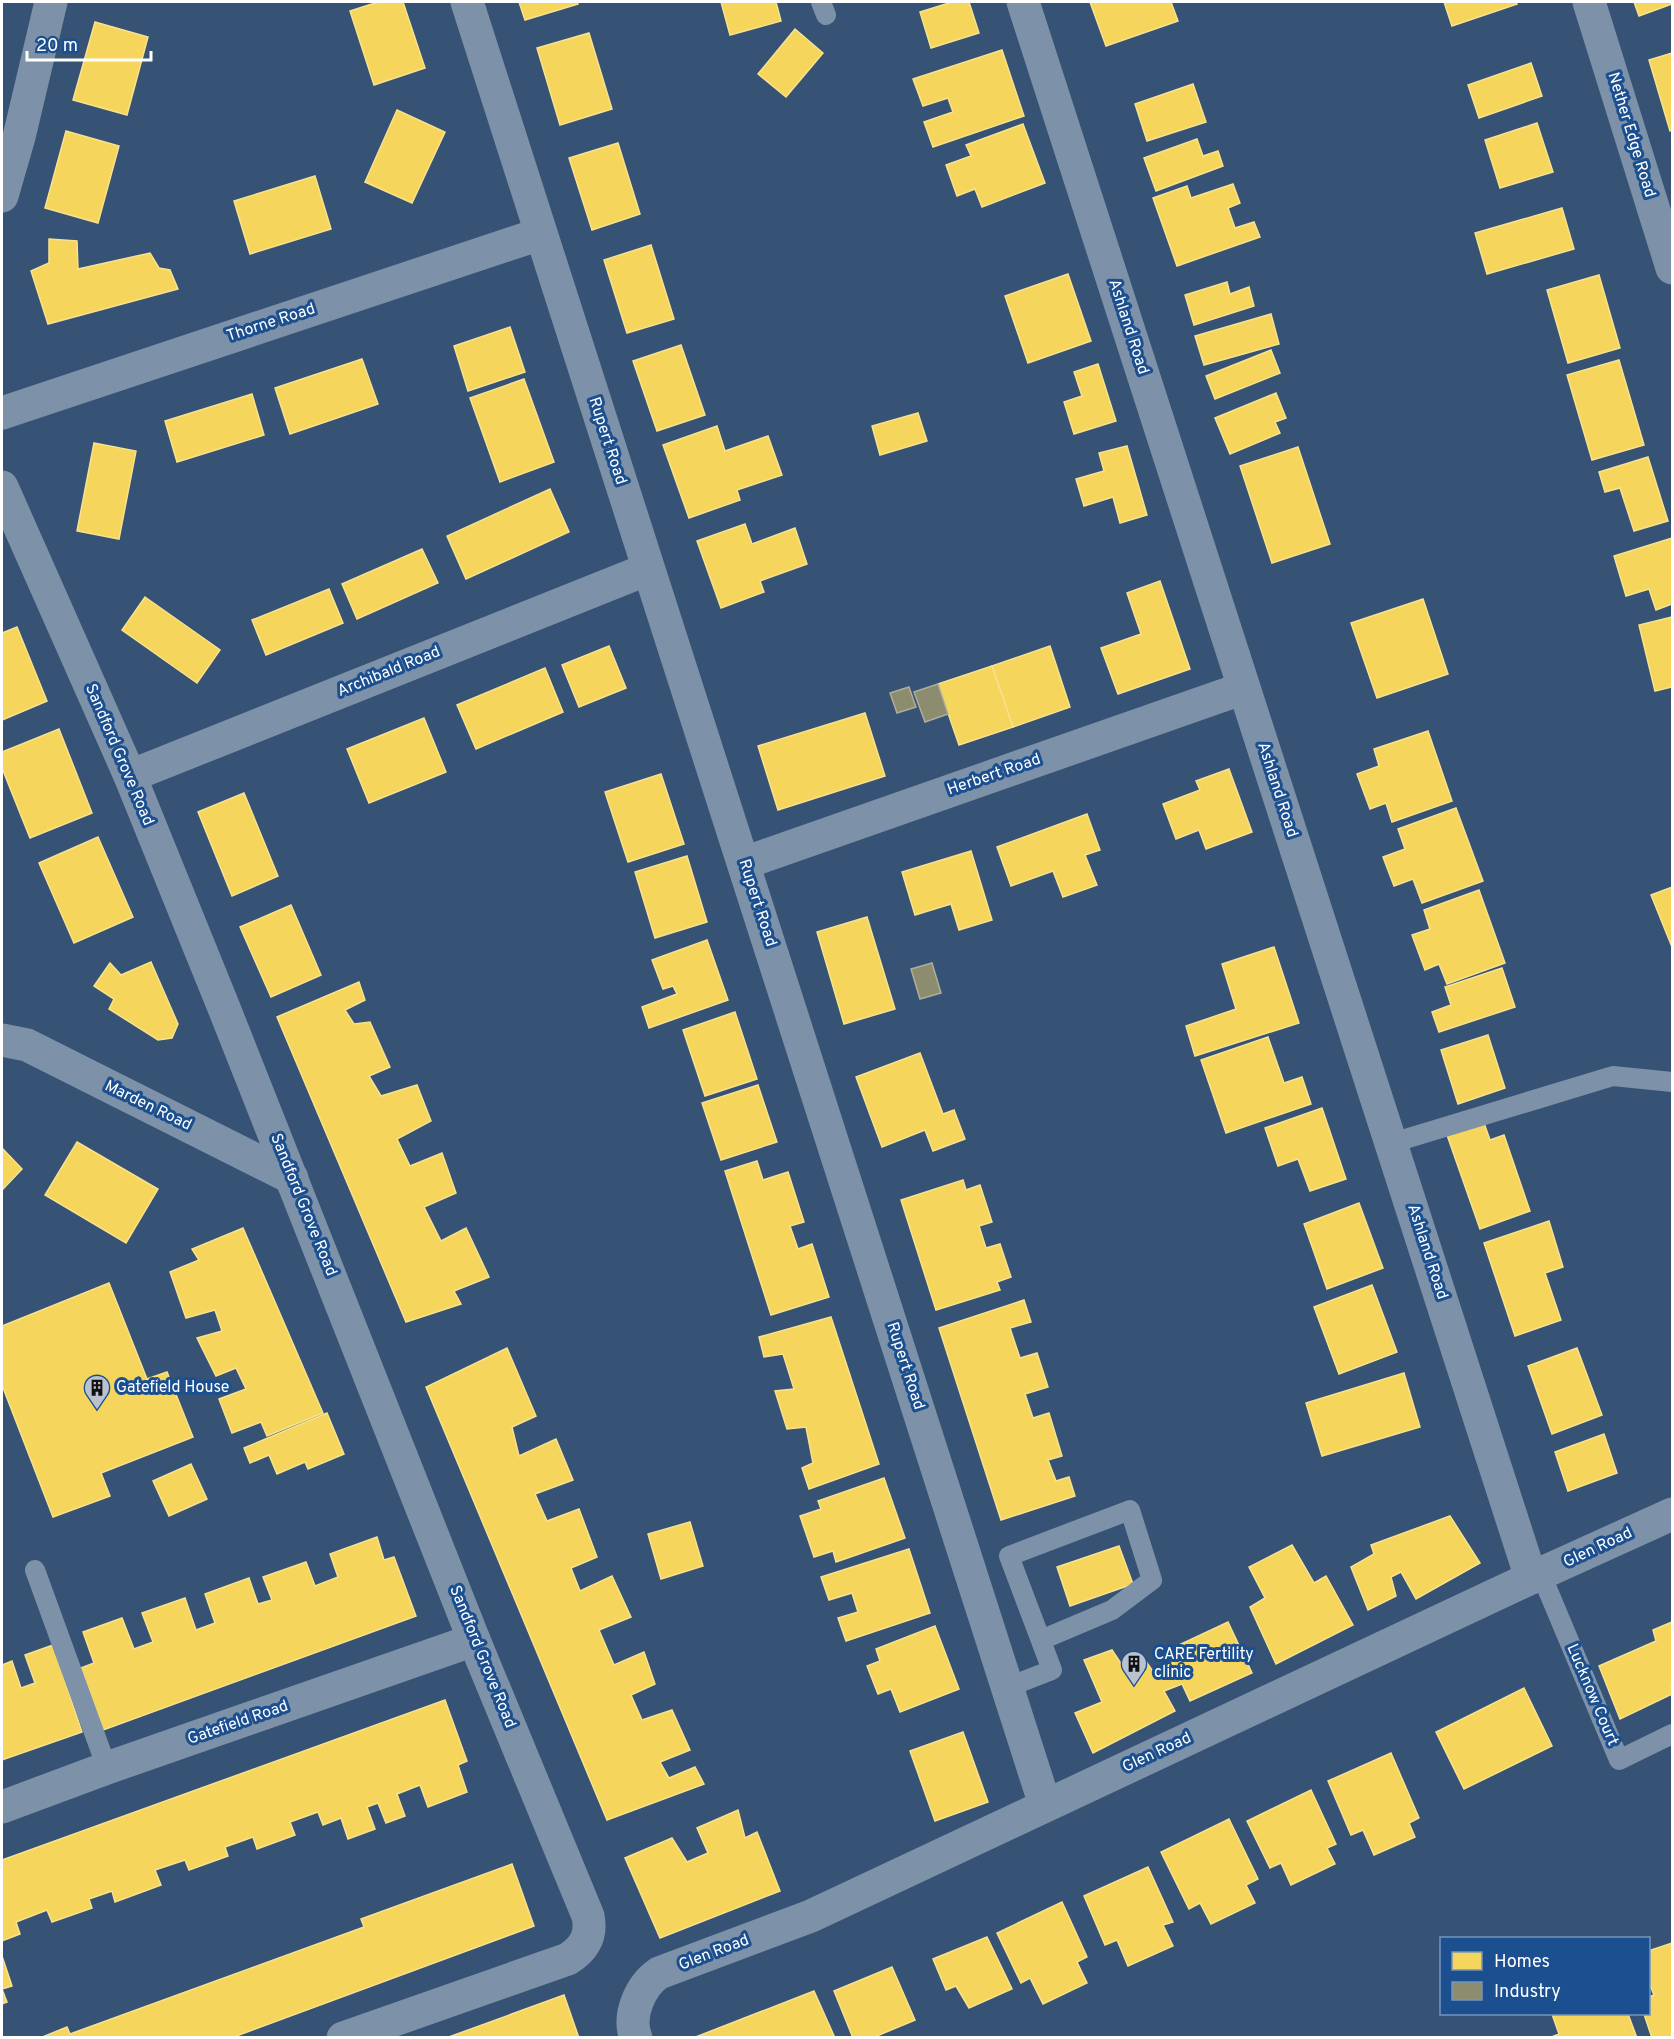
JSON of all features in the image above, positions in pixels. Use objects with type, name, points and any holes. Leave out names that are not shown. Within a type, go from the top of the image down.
[{"type":"street","points":[[2,196],[19,137],[51,2]]},
{"type":"street","name":"Rupert Road","points":[[467,2],[1045,1805]]},
{"type":"street","name":"Ashland Road","points":[[1023,2],[1392,1143],[1536,1576]]},
{"type":"street","name":"Nether Edge Road","points":[[1589,2],[1672,268]]},
{"type":"street","name":"Thorne Road","points":[[2,413],[540,234]]},
{"type":"street","name":"Sandford Grove Road","points":[[2,487],[130,776],[591,1928],[582,1947],[568,1959],[343,2037]]},
{"type":"street","name":"Archibald Road","points":[[130,776],[648,569]]},
{"type":"street","name":"Herbert Road","points":[[744,863],[1244,688]]},
{"type":"street","name":"Marden Road","points":[[2,1040],[27,1045],[292,1178]]},
{"type":"street","name":"Glen Road","points":[[636,2037],[632,2022],[636,2005],[643,1990],[660,1973],[811,1916],[1672,1514]]},
{"type":"street","name":"Gatefield Road","points":[[2,1807],[474,1640]]},
{"type":"lane","points":[[1392,1143],[1613,1076],[1672,1082]]},
{"type":"lane","points":[[1008,1688],[1052,1670],[1010,1556],[1130,1510],[1152,1580],[1112,1610],[1041,1640]]},
{"type":"lane","points":[[35,1570],[107,1768]]},
{"type":"lane","name":"Lucknow Court","points":[[1536,1576],[1619,1760],[1672,1734]]},
{"type":"building: Homes","points":[[378,2],[403,2],[425,68],[374,85],[350,11]]},
{"type":"building: Homes","points":[[519,2],[577,2],[578,4],[525,20]]},
{"type":"building: Homes","points":[[721,2],[776,2],[781,21],[730,35]]},
{"type":"building: Homes","points":[[952,2],[969,2],[979,33],[931,48],[920,12]]},
{"type":"building: Homes","points":[[1090,2],[1171,2],[1178,21],[1106,46]]},
{"type":"building: Homes","points":[[1444,2],[1516,2],[1517,4],[1452,26]]},
{"type":"building: Homes","points":[[1634,2],[1672,2],[1672,4],[1639,16]]},
{"type":"building: Homes","points":[[95,22],[148,37],[127,115],[73,100]]},
{"type":"building: Homes","points":[[795,29],[823,53],[786,97],[758,74]]},
{"type":"building: Homes","points":[[589,33],[612,109],[560,125],[537,48]]},
{"type":"building: Homes","points":[[1002,50],[1024,116],[933,147],[924,122],[953,112],[948,98],[923,106],[913,79]]},
{"type":"building: Homes","points":[[1672,53],[1672,130],[1670,131],[1649,60]]},
{"type":"building: Homes","points":[[1531,63],[1542,96],[1479,118],[1468,85]]},
{"type":"building: Homes","points":[[1193,84],[1206,122],[1147,141],[1135,104]]},
{"type":"building: Homes","points":[[397,110],[445,132],[412,203],[365,182]]},
{"type":"building: Homes","points":[[1537,123],[1553,172],[1500,188],[1485,140]]},
{"type":"building: Homes","points":[[1023,124],[1045,183],[982,207],[975,189],[957,196],[946,165],[971,156],[966,145]]},
{"type":"building: Homes","points":[[66,131],[119,146],[98,223],[45,208]]},
{"type":"building: Homes","points":[[1197,139],[1203,156],[1218,151],[1223,166],[1156,191],[1144,158]]},
{"type":"building: Homes","points":[[618,143],[640,214],[592,230],[569,158]]},
{"type":"building: Homes","points":[[315,176],[331,229],[250,254],[234,201]]},
{"type":"building: Homes","points":[[1233,184],[1240,203],[1228,208],[1235,228],[1254,222],[1260,237],[1177,266],[1153,198],[1187,186],[1191,198]]},
{"type":"building: Homes","points":[[1562,208],[1574,249],[1487,274],[1475,233]]},
{"type":"building: Homes","points":[[49,239],[77,241],[78,269],[150,253],[159,268],[170,270],[178,289],[48,324],[31,271],[49,263]]},
{"type":"building: Homes","points":[[651,245],[674,319],[627,333],[604,260]]},
{"type":"building: Homes","points":[[1068,274],[1091,341],[1028,363],[1005,296]]},
{"type":"building: Homes","points":[[1599,275],[1620,348],[1568,363],[1547,290]]},
{"type":"building: Homes","points":[[1227,282],[1230,294],[1249,287],[1254,306],[1194,325],[1185,295]]},
{"type":"building: Homes","points":[[1271,314],[1279,344],[1204,365],[1195,336]]},
{"type":"building: Homes","points":[[510,327],[525,372],[468,391],[454,346]]},
{"type":"building: Homes","points":[[681,345],[705,415],[657,431],[633,361]]},
{"type":"building: Homes","points":[[1271,350],[1280,373],[1215,399],[1206,376]]},
{"type":"building: Homes","points":[[362,359],[378,404],[290,434],[275,388]]},
{"type":"building: Homes","points":[[1619,360],[1644,445],[1592,460],[1567,375]]},
{"type":"building: Homes","points":[[1098,364],[1116,421],[1074,434],[1064,402],[1082,396],[1074,372]]},
{"type":"building: Homes","points":[[524,379],[554,462],[500,482],[470,398]]},
{"type":"building: Homes","points":[[1276,393],[1286,418],[1275,422],[1280,433],[1230,454],[1215,418]]},
{"type":"building: Homes","points":[[252,394],[264,435],[177,462],[165,421]]},
{"type":"building: Homes","points":[[918,413],[927,441],[880,455],[872,426]]},
{"type":"building: Homes","points":[[717,426],[725,451],[768,436],[782,475],[737,490],[740,500],[689,518],[663,445]]},
{"type":"building: Homes","points":[[94,443],[136,451],[119,539],[77,531]]},
{"type":"building: Homes","points":[[1127,446],[1147,515],[1120,523],[1113,497],[1084,506],[1076,479],[1104,471],[1099,453]]},
{"type":"building: Homes","points":[[1298,447],[1330,544],[1272,563],[1240,466]]},
{"type":"building: Homes","points":[[1648,457],[1668,521],[1634,531],[1620,488],[1605,492],[1599,472]]},
{"type":"building: Homes","points":[[550,489],[569,532],[466,579],[447,536]]},
{"type":"building: Homes","points":[[745,524],[752,544],[795,528],[807,564],[760,581],[764,592],[721,608],[697,541]]},
{"type":"building: Homes","points":[[1672,538],[1672,604],[1656,610],[1649,589],[1626,596],[1614,556]]},
{"type":"building: Homes","points":[[422,549],[438,583],[357,619],[342,584]]},
{"type":"building: Homes","points":[[1160,581],[1190,669],[1118,694],[1101,648],[1141,634],[1127,593]]},
{"type":"building: Homes","points":[[329,589],[343,623],[266,655],[252,620]]},
{"type":"building: Homes","points":[[145,597],[220,650],[197,683],[122,630]]},
{"type":"building: Homes","points":[[1423,599],[1448,674],[1377,698],[1351,623]]},
{"type":"building: Homes","points":[[1672,617],[1672,687],[1655,691],[1639,625]]},
{"type":"building: Homes","points":[[17,627],[47,701],[2,720],[2,633]]},
{"type":"building: Homes","points":[[609,646],[626,688],[579,707],[562,665]]},
{"type":"building: Homes","points":[[1050,646],[1070,707],[1013,727],[992,666]]},
{"type":"building: Homes","points":[[992,666],[1013,727],[959,745],[938,684]]},
{"type":"building: Homes","points":[[545,668],[563,712],[476,749],[457,705]]},
{"type":"building: Homes","points":[[865,713],[885,776],[778,810],[758,746]]},
{"type":"building: Homes","points":[[424,718],[446,772],[369,803],[347,749]]},
{"type":"building: Homes","points":[[59,729],[92,813],[30,838],[2,768],[2,752]]},
{"type":"building: Homes","points":[[1428,731],[1452,801],[1392,822],[1386,803],[1370,809],[1357,774],[1379,766],[1374,749]]},
{"type":"building: Homes","points":[[1229,769],[1252,832],[1206,849],[1199,830],[1176,839],[1163,804],[1200,790],[1196,781]]},
{"type":"building: Homes","points":[[661,774],[684,844],[628,862],[605,792]]},
{"type":"building: Homes","points":[[244,793],[278,876],[232,896],[198,812]]},
{"type":"building: Homes","points":[[1456,808],[1483,881],[1422,903],[1413,879],[1394,886],[1383,857],[1405,849],[1398,829]]},
{"type":"building: Homes","points":[[1087,814],[1100,850],[1085,855],[1097,885],[1063,897],[1053,871],[1011,886],[997,847]]},
{"type":"building: Homes","points":[[98,837],[133,917],[74,943],[39,863]]},
{"type":"building: Homes","points":[[971,851],[992,920],[959,930],[951,904],[915,915],[902,872]]},
{"type":"building: Homes","points":[[687,856],[707,922],[655,938],[635,872]]},
{"type":"building: Homes","points":[[1672,887],[1672,947],[1651,895]]},
{"type":"building: Homes","points":[[1479,890],[1505,963],[1447,984],[1439,964],[1425,970],[1412,935],[1430,929],[1424,910]]},
{"type":"building: Homes","points":[[291,905],[321,975],[271,997],[240,927]]},
{"type":"building: Homes","points":[[867,917],[895,1009],[844,1024],[817,932]]},
{"type":"building: Homes","points":[[707,940],[728,1000],[649,1028],[642,1007],[677,994],[673,986],[663,989],[652,960]]},
{"type":"building: Homes","points":[[1274,947],[1299,1023],[1195,1056],[1186,1026],[1236,1009],[1222,964]]},
{"type":"building: Homes","points":[[151,962],[178,1024],[172,1038],[158,1040],[109,1009],[114,999],[94,986],[110,963],[121,975]]},
{"type":"building: Homes","points":[[1502,968],[1515,1007],[1439,1032],[1432,1012],[1451,1005],[1445,987]]},
{"type":"building: Homes","points":[[359,982],[365,1000],[345,1010],[354,1024],[370,1022],[390,1067],[369,1076],[381,1096],[417,1085],[431,1121],[397,1139],[410,1166],[442,1153],[456,1193],[424,1207],[441,1241],[466,1228],[489,1277],[454,1291],[461,1304],[406,1322],[277,1017]]},
{"type":"building: Homes","points":[[735,1012],[757,1079],[705,1096],[683,1030]]},
{"type":"building: Homes","points":[[1488,1035],[1505,1088],[1458,1104],[1441,1050]]},
{"type":"building: Homes","points":[[1268,1037],[1284,1083],[1302,1077],[1311,1104],[1226,1133],[1201,1060]]},
{"type":"building: Homes","points":[[920,1053],[943,1114],[954,1110],[965,1139],[933,1151],[925,1130],[882,1147],[856,1077]]},
{"type":"building: Homes","points":[[758,1085],[777,1142],[721,1160],[702,1103]]},
{"type":"building: Homes","points":[[1322,1108],[1346,1179],[1310,1191],[1298,1159],[1278,1166],[1265,1128]]},
{"type":"building: Homes","points":[[1484,1123],[1490,1140],[1504,1135],[1530,1211],[1480,1229],[1447,1135]]},
{"type":"building: Homes","points":[[77,1142],[158,1189],[126,1243],[45,1195]]},
{"type":"building: Homes","points":[[2,1148],[22,1169],[2,1190]]},
{"type":"building: Homes","points":[[757,1161],[763,1180],[788,1172],[804,1222],[790,1226],[798,1249],[812,1244],[829,1297],[771,1315],[725,1171]]},
{"type":"building: Homes","points":[[963,1180],[966,1190],[980,1185],[992,1222],[979,1226],[986,1248],[1000,1244],[1011,1277],[997,1282],[1000,1290],[936,1310],[901,1200]]},
{"type":"building: Homes","points":[[1359,1203],[1383,1268],[1327,1289],[1304,1224]]},
{"type":"building: Homes","points":[[1549,1221],[1563,1267],[1545,1273],[1561,1320],[1515,1336],[1484,1243]]},
{"type":"building: Homes","points":[[243,1228],[323,1413],[267,1436],[261,1422],[232,1433],[219,1399],[246,1389],[236,1368],[216,1376],[197,1338],[222,1331],[215,1310],[186,1318],[170,1272],[199,1260],[192,1249]]},
{"type":"building: Homes","name":"Gatefield House","points":[[109,1283],[147,1379],[167,1372],[193,1437],[101,1473],[110,1496],[53,1517],[2,1385],[2,1326]]},
{"type":"building: Homes","points":[[1372,1285],[1397,1352],[1339,1374],[1314,1307]]},
{"type":"building: Homes","points":[[1024,1300],[1031,1322],[1010,1328],[1020,1358],[1037,1353],[1048,1387],[1025,1394],[1033,1418],[1049,1413],[1062,1456],[1048,1460],[1056,1481],[1069,1477],[1075,1496],[1001,1520],[939,1328]]},
{"type":"building: Homes","points":[[831,1317],[879,1464],[809,1489],[802,1468],[813,1463],[806,1427],[787,1429],[775,1391],[794,1389],[783,1354],[764,1357],[759,1337]]},
{"type":"building: Homes","points":[[507,1348],[536,1416],[512,1427],[519,1456],[556,1439],[573,1480],[535,1494],[547,1521],[579,1509],[597,1557],[571,1568],[580,1591],[612,1576],[631,1617],[599,1630],[614,1665],[644,1652],[655,1684],[631,1695],[642,1720],[672,1710],[690,1750],[660,1762],[669,1778],[695,1767],[704,1784],[607,1820],[426,1387]]},
{"type":"building: Homes","points":[[1577,1348],[1602,1415],[1552,1434],[1528,1366]]},
{"type":"building: Homes","points":[[1404,1373],[1420,1427],[1322,1456],[1306,1403]]},
{"type":"building: Homes","points":[[327,1413],[344,1454],[308,1469],[305,1462],[277,1474],[269,1455],[250,1463],[244,1448]]},
{"type":"building: Homes","points":[[1604,1434],[1617,1473],[1568,1491],[1555,1452]]},
{"type":"building: Homes","points":[[191,1464],[207,1499],[169,1516],[153,1481]]},
{"type":"building: Homes","points":[[884,1478],[905,1538],[836,1562],[833,1551],[814,1557],[800,1516],[821,1509],[818,1501]]},
{"type":"building: Homes","points":[[1450,1516],[1480,1563],[1416,1599],[1401,1572],[1391,1577],[1396,1596],[1368,1610],[1351,1567],[1374,1554],[1371,1545]]},
{"type":"building: Homes","points":[[690,1522],[703,1566],[661,1579],[648,1534]]},
{"type":"building: Homes","points":[[377,1537],[384,1560],[394,1557],[416,1616],[103,1730],[81,1668],[94,1663],[83,1632],[122,1618],[134,1649],[153,1642],[142,1613],[185,1598],[196,1630],[215,1623],[205,1594],[249,1578],[258,1604],[272,1600],[263,1577],[306,1562],[315,1586],[338,1577],[330,1554]]},
{"type":"building: Homes","points":[[1292,1545],[1314,1583],[1326,1576],[1353,1625],[1276,1664],[1250,1607],[1265,1598],[1249,1567]]},
{"type":"building: Homes","points":[[1119,1546],[1133,1584],[1070,1606],[1057,1567]]},
{"type":"building: Homes","points":[[909,1549],[930,1613],[846,1641],[838,1618],[858,1612],[852,1593],[829,1600],[821,1577]]},
{"type":"building: Homes","name":"CARE Fertility clinic","points":[[1228,1622],[1252,1673],[1190,1701],[1182,1684],[1164,1691],[1175,1711],[1093,1753],[1075,1713],[1102,1702],[1084,1660],[1112,1650],[1124,1668],[1145,1660],[1152,1670],[1173,1663],[1166,1651]]},
{"type":"building: Homes","points":[[1672,1622],[1672,1694],[1620,1719],[1599,1666],[1656,1641],[1653,1630]]},
{"type":"building: Homes","points":[[935,1626],[959,1689],[900,1712],[891,1689],[878,1694],[867,1666],[880,1661],[876,1649]]},
{"type":"building: Homes","points":[[53,1645],[82,1732],[2,1760],[2,1665],[12,1661],[21,1688],[35,1683],[25,1655]]},
{"type":"building: Homes","points":[[1524,1688],[1552,1746],[1464,1789],[1436,1732]]},
{"type":"building: Homes","points":[[445,1700],[467,1761],[458,1765],[467,1792],[428,1807],[420,1785],[397,1794],[405,1816],[386,1823],[378,1803],[367,1807],[375,1829],[348,1839],[341,1818],[323,1825],[318,1812],[290,1822],[295,1835],[257,1849],[253,1837],[225,1847],[228,1856],[189,1870],[185,1860],[155,1870],[161,1885],[115,1902],[112,1891],[89,1899],[92,1908],[52,1922],[47,1910],[16,1922],[20,1934],[2,1941],[2,1860]]},
{"type":"building: Homes","points":[[963,1732],[988,1802],[935,1821],[910,1751]]},
{"type":"building: Homes","points":[[1391,1753],[1419,1818],[1409,1823],[1415,1837],[1374,1855],[1363,1830],[1351,1835],[1328,1781]]},
{"type":"building: Homes","points":[[1311,1790],[1336,1844],[1327,1848],[1335,1864],[1291,1885],[1281,1863],[1270,1868],[1247,1821]]},
{"type":"building: Homes","points":[[738,1810],[745,1838],[757,1832],[780,1891],[660,1938],[625,1858],[672,1838],[687,1862],[708,1853],[697,1828]]},
{"type":"building: Homes","points":[[1229,1819],[1258,1879],[1246,1885],[1255,1903],[1211,1924],[1200,1903],[1189,1909],[1161,1852]]},
{"type":"building: Homes","points":[[512,1864],[534,1926],[231,2038],[40,2038],[67,2027],[70,2034],[364,1927],[361,1919]]},
{"type":"building: Homes","points":[[1148,1867],[1173,1922],[1163,1925],[1173,1946],[1128,1966],[1117,1940],[1105,1945],[1084,1896]]},
{"type":"building: Homes","points":[[1062,1902],[1087,1957],[1077,1962],[1087,1983],[1043,2004],[1030,1978],[1021,1983],[997,1933]]},
{"type":"building: Homes","points":[[987,1937],[1012,1989],[969,2008],[956,1986],[946,1990],[933,1959]]},
{"type":"building: Homes","points":[[1672,1943],[1672,2038],[1652,2038],[1644,2015],[1650,2015],[1650,1996],[1654,1995],[1650,1985],[1650,1950]]},
{"type":"building: Homes","points":[[3,1959],[12,1986],[2,1989],[2,1960]]},
{"type":"building: Homes","points":[[892,1967],[915,2020],[872,2038],[853,2038],[834,1991]]},
{"type":"building: Homes","points":[[2,1989],[7,2002],[2,2004]]},
{"type":"building: Homes","points":[[814,1991],[835,2038],[693,2038]]},
{"type":"building: Homes","points":[[564,1995],[579,2038],[446,2038]]},
{"type":"building: Homes","points":[[1552,2015],[1628,2015],[1637,2038],[1549,2038],[1559,2034]]},
{"type":"building: Industry","points":[[938,684],[948,714],[925,722],[914,692]]},
{"type":"building: Industry","points":[[909,687],[916,707],[897,713],[890,693]]},
{"type":"building: Industry","points":[[932,963],[941,993],[920,999],[911,969]]},
{"type":"place","name":"Gatefield House","points":[[97,1411]]},
{"type":"place","name":"CARE Fertility clinic","points":[[1134,1687]]}]
